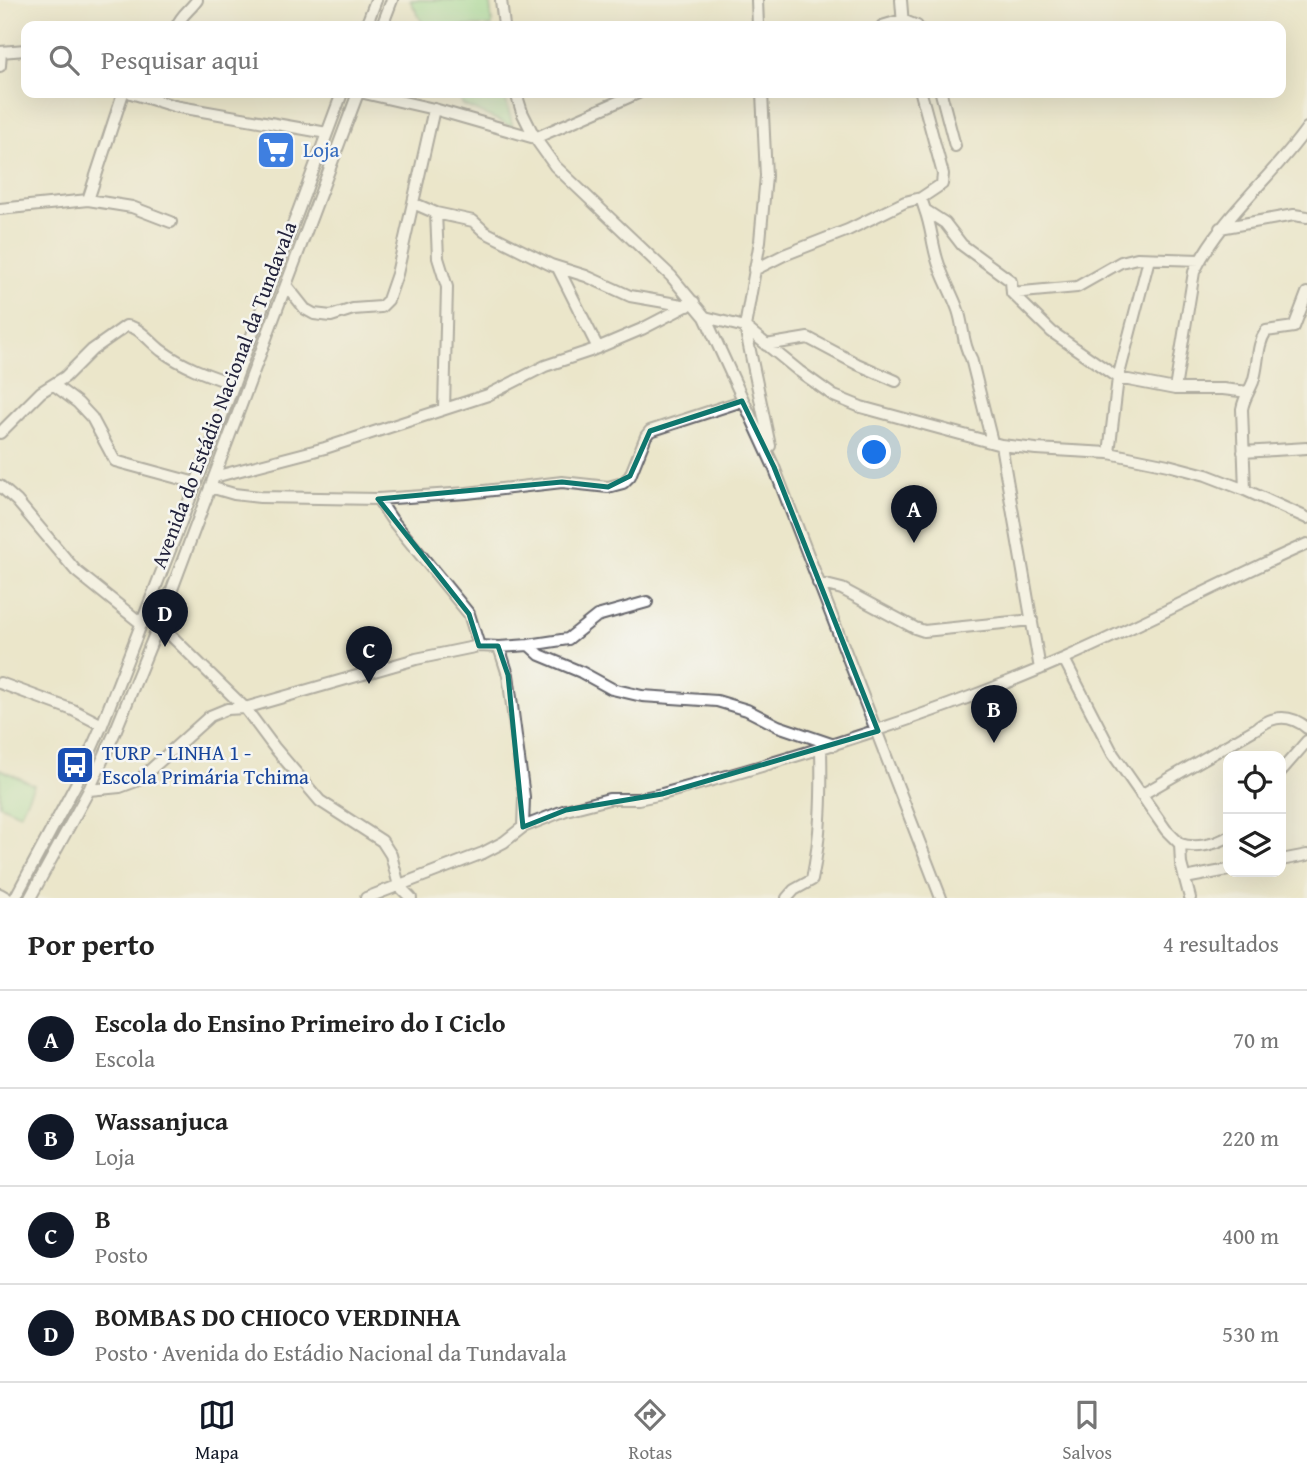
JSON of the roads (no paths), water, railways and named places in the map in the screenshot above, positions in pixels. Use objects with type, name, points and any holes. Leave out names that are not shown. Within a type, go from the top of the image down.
[{"type":"street","points":[[179,21],[197,0]]},
{"type":"street","points":[[368,21],[376,0]]},
{"type":"street","points":[[384,21],[393,0]]},
{"type":"street","points":[[501,0],[503,21]]},
{"type":"street","points":[[757,0],[758,21]]},
{"type":"street","points":[[901,0],[902,21]]},
{"type":"street","points":[[0,66],[1,52],[21,50]]},
{"type":"street","points":[[88,200],[121,98]]},
{"type":"street","points":[[148,98],[174,106],[327,133]]},
{"type":"street","points":[[174,106],[175,98]]},
{"type":"street","name":"Avenida do Estádio Nacional da Tundavala","points":[[15,898],[76,784],[102,725],[234,384],[340,98]]},
{"type":"street","name":"Avenida do Estádio Nacional da Tundavala","points":[[30,898],[89,790],[115,732],[159,624],[356,98]]},
{"type":"street","points":[[386,98],[535,138],[627,98]]},
{"type":"street","points":[[518,98],[535,138],[555,166],[671,276],[691,304],[705,317],[774,467],[941,898]]},
{"type":"street","points":[[762,98],[766,176],[760,241],[745,327],[774,467]]},
{"type":"street","points":[[754,270],[848,230],[905,202],[921,198],[942,184],[944,179],[922,98]]},
{"type":"street","points":[[942,98],[955,146]]},
{"type":"street","points":[[286,285],[305,309],[314,314],[331,316],[353,309],[381,307],[388,300],[397,274],[434,109]]},
{"type":"street","points":[[1175,389],[1194,272],[1200,260],[1220,228],[1293,148],[1307,128]]},
{"type":"street","points":[[921,198],[936,257],[959,311],[965,348],[971,358],[997,443],[1040,669]]},
{"type":"street","points":[[0,209],[88,200],[132,206],[171,222]]},
{"type":"street","points":[[413,203],[436,213],[473,221],[485,232],[558,268],[630,296],[691,304]]},
{"type":"street","points":[[925,210],[945,223],[962,244],[1011,281],[1013,293],[1052,332],[1118,378],[1175,389],[1248,392]]},
{"type":"street","points":[[436,213],[438,258],[447,287],[444,409]]},
{"type":"street","points":[[1220,228],[1294,215],[1307,217]]},
{"type":"street","points":[[1013,293],[1077,287],[1121,262],[1137,258],[1200,260]]},
{"type":"street","points":[[1109,453],[1118,378],[1149,259]]},
{"type":"street","points":[[558,268],[598,348]]},
{"type":"street","points":[[1245,490],[1242,409],[1253,382],[1262,337],[1266,331],[1294,327],[1307,293]]},
{"type":"street","points":[[212,482],[488,395],[545,366],[598,348],[691,304]]},
{"type":"street","points":[[705,317],[745,327],[834,396],[861,407],[997,443],[1036,449],[1109,453],[1206,475],[1307,518]]},
{"type":"street","points":[[0,433],[41,392],[54,385],[92,350],[129,325],[183,365],[234,384]]},
{"type":"street","points":[[766,345],[808,338],[896,381]]},
{"type":"street","points":[[54,385],[78,403],[92,418],[115,461],[196,483]]},
{"type":"street","points":[[212,482],[234,494],[260,497],[378,499],[467,493],[562,482],[608,487],[623,483],[630,476],[650,431],[742,401]]},
{"type":"street","points":[[1243,452],[1307,448]]},
{"type":"street","points":[[0,486],[17,501],[76,571],[142,624]]},
{"type":"street","points":[[378,499],[469,614],[479,646]]},
{"type":"street","points":[[366,898],[483,853],[504,842],[523,827],[566,810],[608,799],[638,799],[662,794],[878,731],[1064,659],[1307,544]]},
{"type":"street","points":[[818,583],[842,589],[924,631],[1032,620]]},
{"type":"street","points":[[89,790],[120,787],[139,780],[210,716],[227,709],[245,708],[416,659],[479,646],[529,645],[568,639],[597,616],[647,602]]},
{"type":"street","points":[[159,624],[245,708],[320,801],[382,841],[391,855],[399,886],[411,898]]},
{"type":"street","points":[[529,645],[540,655],[581,672],[611,689],[642,696],[717,701],[747,710],[778,726],[834,745]]},
{"type":"street","points":[[499,647],[508,675],[524,797],[523,827]]},
{"type":"street","points":[[1064,659],[1113,754],[1166,831],[1180,844],[1191,847],[1223,840]]},
{"type":"street","points":[[0,683],[73,710],[102,725]]},
{"type":"street","points":[[1141,795],[1257,728],[1269,718],[1284,717],[1307,728]]},
{"type":"street","points":[[1286,764],[1307,741]]},
{"type":"street","points":[[787,898],[794,890],[811,880],[819,842],[822,802],[821,749]]},
{"type":"street","points":[[1180,844],[1190,898]]},
{"type":"street","points":[[1286,859],[1307,855]]},
{"type":"street","points":[[1185,878],[1223,871]]},
{"type":"street","points":[[0,894],[7,898]]},
{"type":"place","name":"Loja","points":[[276,150]]},
{"type":"place","name":"Escola do Ensino Primeiro do I Ciclo","points":[[914,543]]},
{"type":"place","name":"BOMBAS DO CHIOCO VERDINHA","points":[[165,647]]},
{"type":"place","name":"B","points":[[369,684]]},
{"type":"place","name":"Wassanjuca","points":[[994,743]]},
{"type":"place","name":"TURP - LINHA 1 - Escola Primária Tchima","points":[[75,765]]}]
